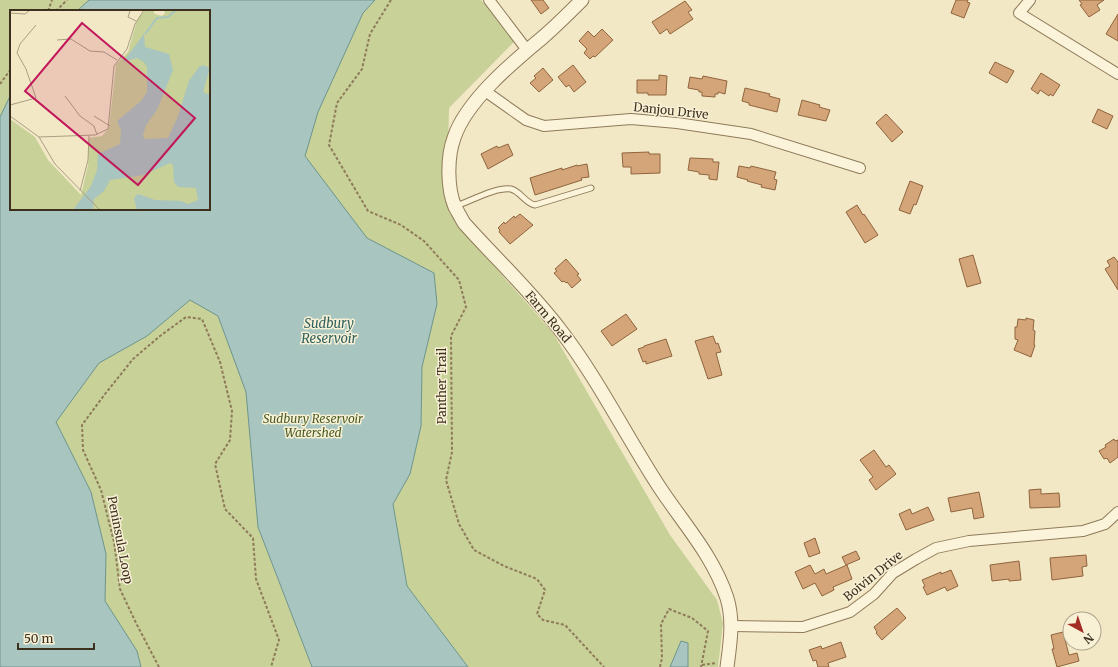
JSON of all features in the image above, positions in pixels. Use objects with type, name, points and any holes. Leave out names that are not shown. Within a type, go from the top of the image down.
[{"type":"street","points":[[489,0],[528,50]]},
{"type":"street","name":"Farm Road","points":[[582,0],[478,98],[465,116],[454,137],[449,159],[449,180],[455,206],[464,223],[551,318],[587,367],[657,483],[709,558],[720,578],[727,600],[732,626],[728,665]]},
{"type":"street","points":[[1030,0],[1019,14],[1118,74]]},
{"type":"street","name":"Danjou Drive","points":[[485,91],[526,120],[544,126],[631,119],[677,123],[751,134],[860,168]]},
{"type":"street","name":"Boivin Drive","points":[[732,626],[803,627],[850,612],[874,594],[893,574],[916,558],[936,548],[969,541],[1082,531],[1105,524],[1118,512]]},
{"type":"lane","points":[[455,206],[496,190],[511,190],[529,204],[534,205],[591,188]]},
{"type":"path","points":[[48,10],[52,0]]},
{"type":"path","points":[[57,10],[67,0]]},
{"type":"path","name":"Panther Trail","points":[[391,0],[370,34],[362,69],[337,103],[329,146],[368,211],[401,225],[424,241],[458,280],[466,307],[451,336],[452,452],[446,480],[458,524],[474,550],[504,566],[537,579],[545,590],[537,614],[543,620],[565,625],[604,667]]},
{"type":"path","points":[[0,84],[10,71]]},
{"type":"path","name":"Peninsula Loop","points":[[159,667],[120,589],[114,542],[101,490],[84,450],[82,425],[133,359],[160,336],[186,317],[202,319],[220,362],[232,411],[230,440],[216,464],[225,509],[253,538],[256,579],[279,640],[271,667]]},
{"type":"path","points":[[660,667],[662,658],[661,624],[670,609],[692,618],[708,631],[701,666],[728,665]]},
{"type":"green space","name":"Sudbury Reservoir Watershed","points":[[0,0],[481,0],[515,41],[449,108],[447,193],[487,258],[553,333],[670,535],[717,600],[723,623],[718,667],[0,667]]},
{"type":"water","name":"Sudbury Reservoir","points":[[89,0],[375,0],[363,13],[318,112],[305,156],[367,238],[434,273],[437,304],[422,367],[421,426],[410,474],[393,504],[407,586],[468,667],[312,667],[258,527],[246,392],[218,316],[190,300],[147,336],[99,363],[56,422],[91,492],[106,554],[105,601],[137,651],[141,667],[0,667],[0,117],[10,96],[10,210],[210,210],[210,10],[78,10]]},
{"type":"water","points":[[681,641],[688,643],[688,667],[670,667]]},
{"type":"building","points":[[531,0],[543,0],[549,8],[541,14]]},
{"type":"building","points":[[956,0],[968,0],[967,2],[970,3],[964,18],[951,13]]},
{"type":"building","points":[[1079,0],[1104,0],[1097,5],[1100,10],[1089,17],[1080,5],[1082,4]]},
{"type":"building","points":[[685,1],[692,10],[688,12],[693,19],[670,34],[667,29],[660,34],[652,22]]},
{"type":"building","points":[[1118,14],[1118,41],[1106,34]]},
{"type":"building","points":[[602,29],[613,40],[595,57],[593,56],[590,59],[584,53],[587,49],[579,41],[588,31],[594,37]]},
{"type":"building","points":[[995,62],[1014,71],[1007,83],[989,73]]},
{"type":"building","points":[[573,65],[586,82],[574,92],[569,85],[566,87],[558,77]]},
{"type":"building","points":[[543,68],[553,80],[539,92],[530,83],[536,78],[534,76]]},
{"type":"building","points":[[1041,73],[1060,85],[1053,96],[1050,94],[1049,96],[1040,90],[1038,94],[1031,89]]},
{"type":"building","points":[[659,75],[667,76],[666,95],[648,95],[648,93],[637,93],[637,80],[659,80]]},
{"type":"building","points":[[703,76],[727,81],[725,94],[718,92],[718,94],[715,94],[715,97],[702,96],[702,92],[699,92],[699,90],[688,88],[690,77],[702,79]]},
{"type":"building","points":[[745,88],[770,94],[769,96],[780,99],[777,112],[749,105],[749,103],[742,101]]},
{"type":"building","points":[[802,100],[820,105],[819,107],[830,110],[826,121],[798,115]]},
{"type":"building","points":[[1098,109],[1113,116],[1107,129],[1092,122]]},
{"type":"building","points":[[886,114],[903,132],[892,142],[876,123]]},
{"type":"building","points":[[508,144],[513,155],[488,169],[481,154],[497,146],[498,148]]},
{"type":"building","points":[[649,152],[649,154],[660,154],[660,173],[631,174],[631,167],[623,167],[622,153]]},
{"type":"building","points":[[690,158],[713,159],[713,162],[719,162],[717,180],[709,179],[709,175],[699,174],[699,172],[688,170]]},
{"type":"building","points":[[587,164],[589,177],[581,178],[582,180],[535,195],[530,178],[562,168],[562,170],[577,165]]},
{"type":"building","points":[[739,166],[750,168],[751,166],[776,172],[774,179],[777,180],[775,190],[761,187],[762,185],[737,177]]},
{"type":"building","points":[[910,181],[923,186],[916,205],[914,204],[910,214],[899,210]]},
{"type":"building","points":[[857,205],[878,235],[865,243],[846,212]]},
{"type":"building","points":[[520,214],[533,225],[510,244],[499,232],[500,230],[498,228],[504,222],[505,224],[514,216],[515,218]]},
{"type":"building","points":[[973,255],[981,283],[967,287],[959,259]]},
{"type":"building","points":[[1114,257],[1118,262],[1118,290],[1105,269],[1110,266],[1107,261]]},
{"type":"building","points":[[566,259],[579,274],[577,275],[581,280],[572,288],[567,282],[562,282],[554,273],[557,271],[555,269]]},
{"type":"building","points":[[626,314],[637,329],[612,346],[601,331]]},
{"type":"building","points":[[1026,318],[1034,320],[1033,330],[1035,331],[1035,345],[1031,357],[1014,350],[1018,340],[1015,339],[1015,327],[1017,327],[1018,319],[1026,320]]},
{"type":"building","points":[[713,336],[716,344],[718,343],[721,352],[716,353],[722,375],[708,379],[695,341]]},
{"type":"building","points":[[666,339],[672,356],[646,364],[646,361],[643,362],[638,349]]},
{"type":"building","points":[[1114,439],[1115,441],[1118,440],[1118,457],[1110,463],[1107,458],[1104,459],[1099,451],[1106,447],[1105,445]]},
{"type":"building","points":[[874,450],[886,467],[889,465],[896,474],[876,490],[869,480],[873,477],[860,460]]},
{"type":"building","points":[[1041,489],[1041,494],[1059,493],[1060,507],[1030,508],[1029,490]]},
{"type":"building","points":[[979,492],[984,517],[974,519],[972,508],[951,512],[948,498]]},
{"type":"building","points":[[928,507],[934,520],[906,530],[899,514],[910,509],[912,514]]},
{"type":"building","points":[[815,538],[820,553],[809,557],[804,543]]},
{"type":"building","points":[[856,551],[860,559],[846,565],[842,557]]},
{"type":"building","points":[[1086,555],[1087,566],[1082,567],[1083,576],[1052,580],[1050,558]]},
{"type":"building","points":[[1019,561],[1021,580],[1009,581],[1009,579],[992,581],[990,565]]},
{"type":"building","points":[[810,565],[815,574],[824,569],[826,574],[847,565],[852,579],[833,587],[834,590],[822,596],[815,583],[803,589],[795,572]]},
{"type":"building","points":[[951,570],[958,586],[947,591],[945,587],[927,595],[923,587],[925,586],[922,580],[941,572],[941,574]]},
{"type":"building","points":[[897,608],[906,618],[882,640],[876,633],[877,632],[874,627]]},
{"type":"building","points":[[1062,632],[1062,651],[1068,651],[1069,655],[1077,653],[1079,661],[1057,667],[1052,649],[1054,649],[1051,635]]},
{"type":"building","points":[[841,642],[846,657],[828,663],[829,667],[818,667],[816,660],[813,661],[809,650],[821,646],[822,649]]}]
